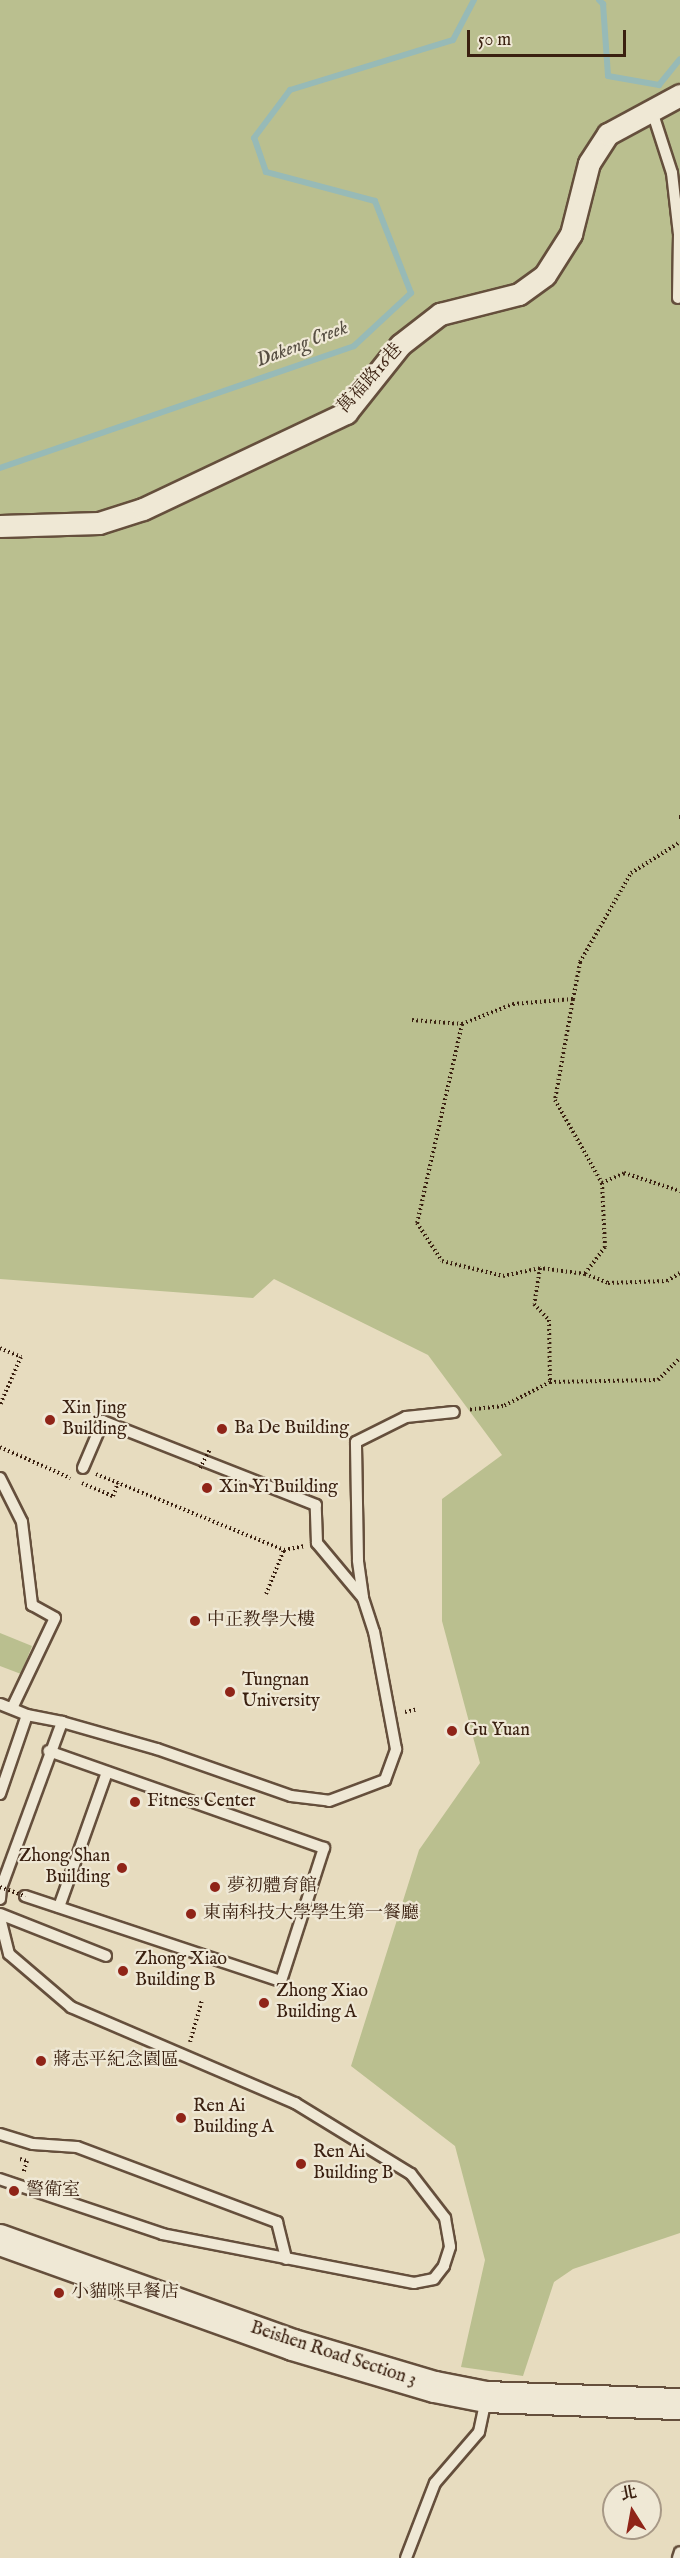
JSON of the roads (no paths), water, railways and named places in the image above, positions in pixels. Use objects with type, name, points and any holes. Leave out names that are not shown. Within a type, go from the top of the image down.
[{"type":"main road","name":"Beishen Road Section 3","points":[[0,2240],[293,2345],[435,2387],[486,2397],[680,2404]]},
{"type":"street","name":"萬福路16巷","points":[[0,526],[99,523],[143,509],[346,413],[400,345],[440,314],[519,294],[544,275],[571,234],[589,163],[608,134],[680,95]]},
{"type":"lane","points":[[652,111],[672,173],[679,234],[678,298]]},
{"type":"lane","points":[[0,1704],[27,1715],[62,1722],[157,1749],[291,1796],[329,1802],[385,1780],[396,1749],[374,1632],[363,1598],[358,1560],[356,1442],[406,1416],[454,1412]]},
{"type":"lane","points":[[83,1468],[103,1421],[316,1505],[317,1543],[363,1598]]},
{"type":"lane","points":[[0,1478],[22,1522],[32,1605],[55,1618],[12,1708]]},
{"type":"lane","points":[[0,1794],[27,1715]]},
{"type":"lane","points":[[0,1899],[1,1888],[49,1750],[62,1722]]},
{"type":"lane","points":[[25,1896],[281,1981],[324,1848],[49,1750]]},
{"type":"lane","points":[[59,1907],[107,1772]]},
{"type":"lane","points":[[0,1916],[106,1956]]},
{"type":"lane","points":[[0,1916],[9,1954],[71,2007],[295,2103],[411,2174],[445,2218],[450,2247],[444,2266],[434,2279],[414,2283],[163,2234],[0,2179]]},
{"type":"lane","points":[[0,2134],[33,2144],[77,2147],[277,2222],[286,2259]]},
{"type":"lane","points":[[406,2558],[435,2483],[479,2432],[486,2397]]},
{"type":"lane","points":[[678,2558],[680,2552]]},
{"type":"waterway","name":"Dakeng Creek","points":[[0,468],[354,346],[411,293],[375,201],[266,172],[254,138],[290,90],[453,40],[474,0]]},
{"type":"waterway","name":"Dakeng Creek","points":[[599,0],[603,4],[608,76],[659,85],[680,59]]},
{"type":"place","name":"Xin Jing Building","points":[[50,1420]]},
{"type":"place","name":"Ba De Building","points":[[222,1429]]},
{"type":"place","name":"Xin Yi Building","points":[[207,1488]]},
{"type":"place","name":"中正教學大樓","points":[[195,1621]]},
{"type":"place","name":"Tungnan University","points":[[230,1692]]},
{"type":"place","name":"Gu Yuan","points":[[452,1731]]},
{"type":"place","name":"Fitness Center","points":[[135,1802]]},
{"type":"place","name":"Zhong Shan Building","points":[[122,1868]]},
{"type":"place","name":"夢初體育館","points":[[215,1887]]},
{"type":"place","name":"東南科技大學學生第一餐廳","points":[[191,1914]]},
{"type":"place","name":"Zhong Xiao Building B","points":[[123,1971]]},
{"type":"place","name":"Zhong Xiao Building A","points":[[264,2003]]},
{"type":"place","name":"蔣志平紀念園區","points":[[41,2061]]},
{"type":"place","name":"Ren Ai Building A","points":[[181,2118]]},
{"type":"place","name":"Ren Ai Building B","points":[[301,2164]]},
{"type":"place","name":"警衛室","points":[[14,2191]]},
{"type":"place","name":"小貓咪早餐店","points":[[59,2293]]}]
